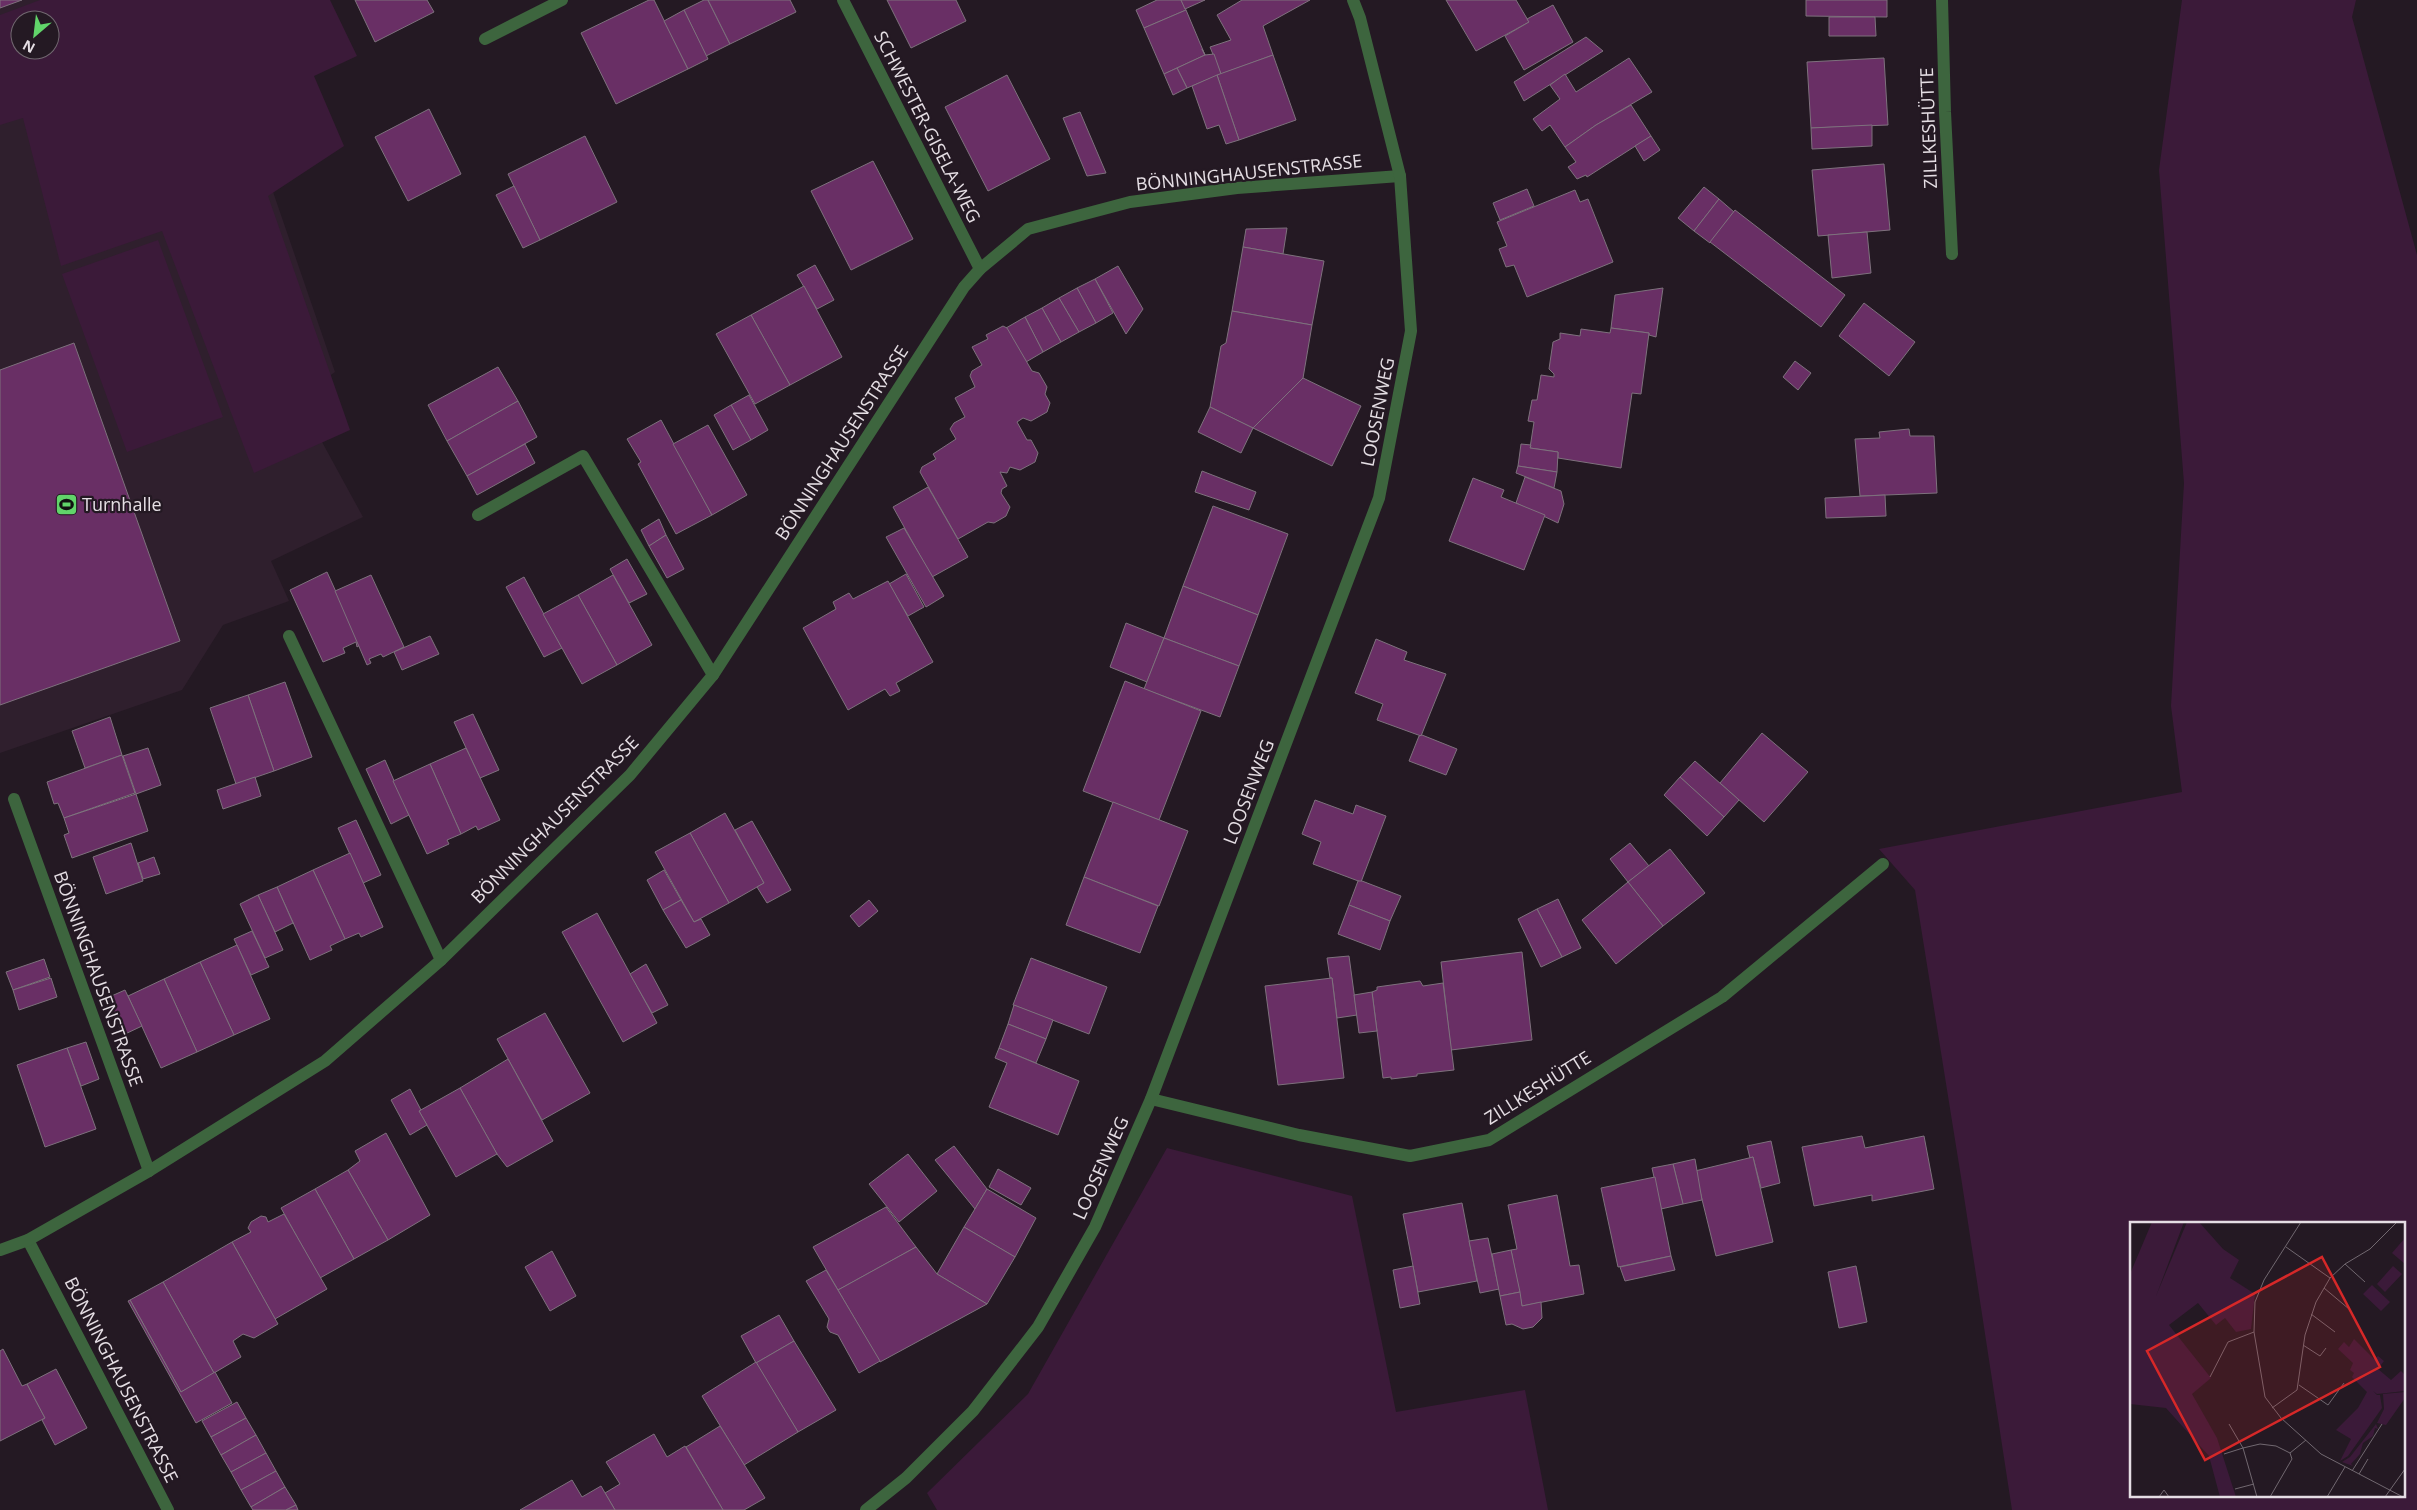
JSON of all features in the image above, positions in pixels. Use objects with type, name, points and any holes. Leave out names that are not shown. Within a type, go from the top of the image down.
[{"type":"street","points":[[485,39],[562,0]]},
{"type":"street","name":"SCHWESTER-GISELA-WEG","points":[[843,0],[980,269]]},
{"type":"street","name":"LOOSENWEG","points":[[866,1510],[906,1478],[972,1411],[1038,1327],[1095,1227],[1151,1099],[1379,498],[1411,331],[1400,176],[1360,18],[1353,0]]},
{"type":"street","name":"ZILLKESHÜTTE","points":[[1942,0],[1944,112],[1952,254]]},
{"type":"street","name":"BÖNNINGHAUSENSTRASSE","points":[[0,1250],[28,1240],[149,1171],[325,1061],[441,960],[630,775],[713,675],[964,287],[980,269],[1028,229],[1130,202],[1237,188],[1400,176]]},
{"type":"street","points":[[478,515],[583,456],[713,675]]},
{"type":"street","points":[[289,636],[441,960]]},
{"type":"street","name":"BÖNNINGHAUSENSTRASSE","points":[[14,800],[149,1171]]},
{"type":"street","name":"ZILLKESHÜTTE","points":[[1151,1099],[1299,1135],[1410,1156],[1489,1140],[1722,997],[1883,864]]},
{"type":"street","name":"BÖNNINGHAUSENSTRASSE","points":[[28,1240],[168,1510]]},
{"type":"shaded area","points":[[0,0],[207,0],[335,372],[298,398],[363,517],[271,561],[289,601],[223,625],[182,690],[0,753]]},
{"type":"shaded area","points":[[40,0],[330,0],[357,56],[314,76],[344,146],[268,196],[350,430],[254,473],[162,231],[61,266],[23,118],[0,125],[0,15],[10,11],[10,60],[60,60],[60,10],[13,10]]},
{"type":"shaded area","points":[[2182,0],[2356,0],[2352,17],[2417,255],[2417,1510],[2012,1510],[1915,890],[1879,849],[2182,792],[2171,706],[2184,483],[2159,170]]},
{"type":"shaded area","points":[[158,240],[223,417],[127,452],[62,274]]},
{"type":"shaded area","points":[[1167,1148],[1352,1196],[1396,1412],[1525,1390],[1548,1510],[937,1510],[927,1493],[1028,1394]]},
{"type":"building","points":[[0,0],[22,0],[0,8]]},
{"type":"building","points":[[355,0],[427,0],[434,12],[375,42]]},
{"type":"building","points":[[649,0],[654,0],[688,69],[616,104],[581,33]]},
{"type":"building","points":[[704,0],[708,0],[730,44],[706,56],[684,10]]},
{"type":"building","points":[[708,0],[790,0],[796,12],[730,44]]},
{"type":"building","points":[[887,0],[956,0],[966,21],[911,48]]},
{"type":"building","points":[[1157,0],[1181,0],[1186,10],[1144,28],[1136,10]]},
{"type":"building","points":[[1181,0],[1205,0],[1185,9]]},
{"type":"building","points":[[1242,0],[1310,0],[1263,26],[1273,55],[1221,74],[1210,47],[1231,40],[1217,15]]},
{"type":"building","points":[[1446,0],[1516,0],[1529,22],[1476,51]]},
{"type":"building","points":[[1806,0],[1887,0],[1887,17],[1806,16]]},
{"type":"building","points":[[1553,5],[1573,42],[1524,70],[1505,36],[1529,22],[1527,19]]},
{"type":"building","points":[[684,10],[708,59],[688,69],[664,21]]},
{"type":"building","points":[[1186,10],[1205,55],[1164,74],[1144,28]]},
{"type":"building","points":[[1829,17],[1875,17],[1876,36],[1829,36]]},
{"type":"building","points":[[1586,37],[1603,51],[1524,101],[1514,82]]},
{"type":"building","points":[[1214,54],[1221,74],[1187,88],[1177,68],[1205,55]]},
{"type":"building","points":[[1273,55],[1296,120],[1239,140],[1217,75]]},
{"type":"building","points":[[1629,58],[1652,92],[1596,125],[1565,147],[1550,125],[1542,131],[1533,119],[1560,99],[1550,85],[1565,74],[1576,92]]},
{"type":"building","points":[[1884,58],[1888,125],[1811,128],[1807,62]]},
{"type":"building","points":[[1177,68],[1187,88],[1173,95],[1164,74]]},
{"type":"building","points":[[1007,75],[1050,159],[988,191],[945,107]]},
{"type":"building","points":[[1217,75],[1239,140],[1226,144],[1219,125],[1207,129],[1192,86]]},
{"type":"building","points":[[1631,105],[1651,136],[1587,177],[1586,175],[1577,179],[1568,167],[1576,162],[1565,147],[1596,125]]},
{"type":"building","points":[[429,109],[461,174],[408,201],[375,137]]},
{"type":"building","points":[[1080,112],[1106,173],[1087,176],[1063,118]]},
{"type":"building","points":[[1872,125],[1872,146],[1812,149],[1811,128]]},
{"type":"building","points":[[585,136],[617,202],[540,240],[508,174]]},
{"type":"building","points":[[1651,136],[1660,150],[1644,161],[1635,146]]},
{"type":"building","points":[[873,161],[913,239],[851,270],[811,191]]},
{"type":"building","points":[[1884,164],[1890,230],[1818,236],[1812,170]]},
{"type":"building","points":[[514,186],[540,240],[523,248],[496,195]]},
{"type":"building","points":[[1704,187],[1719,199],[1694,231],[1678,218]]},
{"type":"building","points":[[1527,189],[1534,206],[1500,220],[1493,203]]},
{"type":"building","points":[[1575,190],[1580,202],[1588,199],[1613,262],[1527,297],[1514,265],[1506,267],[1499,249],[1507,246],[1497,222]]},
{"type":"building","points":[[1719,199],[1734,212],[1710,243],[1694,231]]},
{"type":"building","points":[[1735,210],[1845,295],[1821,327],[1710,242]]},
{"type":"building","points":[[1287,228],[1283,254],[1243,247],[1246,229]]},
{"type":"building","points":[[1867,232],[1871,273],[1832,278],[1828,235]]},
{"type":"building","points":[[1243,247],[1324,261],[1312,325],[1232,311]]},
{"type":"building","points":[[815,265],[834,300],[817,309],[797,275]]},
{"type":"building","points":[[1118,266],[1143,309],[1126,334],[1095,279]]},
{"type":"building","points":[[1095,279],[1113,313],[1096,323],[1077,288]]},
{"type":"building","points":[[804,286],[842,357],[790,385],[751,315]]},
{"type":"building","points":[[1077,288],[1096,323],[1079,332],[1059,298]]},
{"type":"building","points":[[1663,288],[1656,337],[1649,335],[1649,333],[1611,328],[1615,295]]},
{"type":"building","points":[[1059,298],[1079,332],[1061,342],[1042,308]]},
{"type":"building","points":[[1864,303],[1915,342],[1889,376],[1839,336]]},
{"type":"building","points":[[1042,308],[1061,342],[1043,352],[1025,317]]},
{"type":"building","points":[[1232,311],[1312,325],[1303,378],[1253,428],[1210,407],[1221,346],[1226,343]]},
{"type":"building","points":[[751,315],[790,385],[755,404],[716,334]]},
{"type":"building","points":[[1025,317],[1043,352],[1026,362],[1006,328]]},
{"type":"building","points":[[1003,326],[1007,328],[1032,371],[1039,373],[1047,387],[1045,394],[1050,403],[1047,412],[1031,421],[1023,418],[1017,422],[1027,440],[1031,440],[1038,453],[1035,462],[1020,470],[1010,467],[1007,473],[1000,472],[1007,486],[1002,489],[1001,493],[1010,507],[1006,516],[994,523],[988,522],[958,539],[920,472],[922,467],[936,459],[933,454],[956,439],[950,429],[954,423],[965,417],[955,398],[975,387],[970,376],[972,371],[982,365],[972,347],[988,339],[986,335]]},
{"type":"building","points":[[1611,328],[1649,333],[1641,394],[1632,393],[1621,468],[1558,458],[1558,452],[1530,448],[1534,422],[1528,421],[1532,400],[1537,400],[1541,375],[1554,377],[1554,374],[1549,369],[1553,342],[1560,339],[1560,333],[1580,336],[1581,329],[1610,333]]},
{"type":"building","name":"Turnhalle","points":[[74,343],[180,641],[0,705],[0,370]]},
{"type":"building","points":[[1795,361],[1811,373],[1798,390],[1783,377]]},
{"type":"building","points":[[498,367],[518,401],[447,441],[428,405]]},
{"type":"building","points":[[1303,378],[1361,406],[1332,466],[1253,428]]},
{"type":"building","points":[[749,395],[768,430],[751,440],[731,405]]},
{"type":"building","points":[[518,401],[537,437],[467,476],[447,441]]},
{"type":"building","points":[[731,405],[751,440],[733,450],[714,415]]},
{"type":"building","points":[[1210,407],[1253,428],[1241,453],[1198,432]]},
{"type":"building","points":[[661,420],[712,515],[676,534],[638,464],[641,462],[627,439]]},
{"type":"building","points":[[708,425],[747,495],[712,515],[673,444]]},
{"type":"building","points":[[1909,429],[1910,436],[1934,436],[1937,493],[1860,496],[1855,439],[1880,438],[1879,432]]},
{"type":"building","points":[[525,444],[535,463],[477,495],[467,476]]},
{"type":"building","points":[[1521,444],[1531,445],[1530,448],[1558,452],[1557,472],[1518,466]]},
{"type":"building","points":[[1518,466],[1557,472],[1554,488],[1516,473]]},
{"type":"building","points":[[1202,471],[1256,492],[1249,510],[1195,492]]},
{"type":"building","points":[[1525,477],[1561,491],[1564,504],[1558,523],[1516,503]]},
{"type":"building","points":[[1473,478],[1504,490],[1501,497],[1545,515],[1524,570],[1449,541]]},
{"type":"building","points":[[928,487],[968,557],[932,577],[893,507]]},
{"type":"building","points":[[1885,495],[1886,516],[1826,518],[1825,498]]},
{"type":"building","points":[[1213,506],[1288,534],[1258,615],[1183,586]]},
{"type":"building","points":[[659,519],[666,535],[649,546],[641,530]]},
{"type":"building","points":[[904,528],[944,596],[926,607],[886,537]]},
{"type":"building","points":[[666,535],[684,569],[667,578],[649,546]]},
{"type":"building","points":[[627,559],[647,594],[629,603],[610,569]]},
{"type":"building","points":[[327,572],[360,645],[357,647],[356,642],[343,648],[345,653],[323,662],[290,590]]},
{"type":"building","points":[[906,574],[924,607],[908,616],[889,584]]},
{"type":"building","points":[[371,575],[404,647],[383,657],[381,654],[369,659],[371,663],[367,665],[335,591]]},
{"type":"building","points":[[613,575],[652,645],[617,665],[578,595]]},
{"type":"building","points":[[524,577],[562,648],[544,657],[506,587]]},
{"type":"building","points":[[888,581],[933,662],[896,683],[900,691],[890,696],[885,689],[848,710],[803,628],[836,609],[833,602],[849,593],[853,599]]},
{"type":"building","points":[[1183,586],[1258,615],[1239,666],[1164,638]]},
{"type":"building","points":[[578,595],[617,665],[582,684],[543,614]]},
{"type":"building","points":[[1126,623],[1164,638],[1147,682],[1110,667]]},
{"type":"building","points":[[430,636],[439,654],[402,670],[394,652]]},
{"type":"building","points":[[1164,638],[1239,666],[1220,717],[1144,689]]},
{"type":"building","points":[[1376,639],[1407,652],[1404,660],[1446,674],[1421,736],[1377,720],[1383,704],[1355,693]]},
{"type":"building","points":[[1125,681],[1201,711],[1159,820],[1083,791]]},
{"type":"building","points":[[285,682],[312,757],[274,771],[248,695]]},
{"type":"building","points":[[248,695],[274,771],[236,784],[210,708]]},
{"type":"building","points":[[473,714],[499,770],[480,778],[454,722]]},
{"type":"building","points":[[110,717],[122,755],[85,768],[72,731]]},
{"type":"building","points":[[1762,733],[1808,772],[1764,822],[1720,783]]},
{"type":"building","points":[[1422,735],[1457,749],[1446,775],[1409,761],[1419,736]]},
{"type":"building","points":[[148,748],[161,785],[136,794],[123,756]]},
{"type":"building","points":[[466,748],[500,820],[478,830],[476,826],[461,834],[430,764]]},
{"type":"building","points":[[122,755],[135,793],[64,818],[58,803],[54,804],[47,782]]},
{"type":"building","points":[[385,760],[409,815],[391,824],[366,769]]},
{"type":"building","points":[[1695,761],[1739,800],[1724,817],[1680,777]]},
{"type":"building","points":[[430,764],[461,834],[447,840],[449,844],[427,854],[393,781]]},
{"type":"building","points":[[255,777],[261,796],[223,809],[217,790]]},
{"type":"building","points":[[1680,777],[1724,817],[1707,836],[1664,795]]},
{"type":"building","points":[[136,794],[148,831],[72,858],[64,835],[69,833],[64,818]]},
{"type":"building","points":[[1315,800],[1353,814],[1356,805],[1386,816],[1361,882],[1313,864],[1321,842],[1302,834]]},
{"type":"building","points":[[1113,802],[1188,831],[1159,906],[1084,877]]},
{"type":"building","points":[[725,813],[764,883],[729,903],[690,833]]},
{"type":"building","points":[[356,820],[381,875],[363,883],[338,828]]},
{"type":"building","points":[[752,821],[791,890],[767,903],[757,887],[764,883],[735,830]]},
{"type":"building","points":[[690,833],[729,903],[694,922],[655,852]]},
{"type":"building","points":[[131,843],[143,881],[106,894],[93,857]]},
{"type":"building","points":[[1630,843],[1649,866],[1628,882],[1610,859]]},
{"type":"building","points":[[1670,849],[1705,893],[1663,926],[1628,882]]},
{"type":"building","points":[[350,853],[383,927],[361,937],[359,933],[345,939],[313,870]]},
{"type":"building","points":[[154,857],[160,874],[143,879],[138,863]]},
{"type":"building","points":[[313,870],[345,939],[330,946],[332,950],[310,960],[277,887]]},
{"type":"building","points":[[664,870],[681,900],[663,910],[647,880]]},
{"type":"building","points":[[1084,877],[1158,906],[1140,953],[1066,925]]},
{"type":"building","points":[[1358,881],[1401,896],[1390,921],[1349,905]]},
{"type":"building","points":[[1628,882],[1663,926],[1616,964],[1582,920]]},
{"type":"building","points":[[277,887],[293,923],[275,932],[258,895]]},
{"type":"building","points":[[258,895],[283,950],[265,958],[240,904]]},
{"type":"building","points":[[1558,899],[1581,948],[1562,957],[1537,909]]},
{"type":"building","points":[[681,900],[694,922],[701,919],[710,935],[686,948],[663,910]]},
{"type":"building","points":[[869,900],[878,911],[859,927],[850,916]]},
{"type":"building","points":[[1349,905],[1390,921],[1380,950],[1338,934]]},
{"type":"building","points":[[1537,909],[1562,957],[1541,967],[1518,919]]},
{"type":"building","points":[[597,913],[657,1023],[623,1042],[562,932]]},
{"type":"building","points":[[252,931],[269,967],[251,975],[234,939]]},
{"type":"building","points":[[237,945],[270,1019],[234,1035],[200,962]]},
{"type":"building","points":[[1522,952],[1532,1040],[1451,1050],[1441,962]]},
{"type":"building","points":[[1349,956],[1357,1015],[1337,1018],[1332,978],[1330,978],[1327,958]]},
{"type":"building","points":[[1031,958],[1107,987],[1089,1034],[1013,1005]]},
{"type":"building","points":[[44,959],[50,977],[13,990],[6,972]]},
{"type":"building","points":[[200,962],[234,1035],[197,1052],[164,979]]},
{"type":"building","points":[[646,964],[668,1005],[652,1013],[630,974]]},
{"type":"building","points":[[51,978],[57,997],[19,1010],[13,990]]},
{"type":"building","points":[[1332,978],[1344,1078],[1278,1085],[1265,986]]},
{"type":"building","points":[[164,979],[197,1052],[161,1068],[128,996]]},
{"type":"building","points":[[1420,981],[1423,986],[1443,983],[1454,1070],[1391,1079],[1391,1077],[1383,1078],[1372,992],[1377,990],[1377,987]]},
{"type":"building","points":[[125,990],[142,1026],[123,1035],[107,998]]},
{"type":"building","points":[[1372,992],[1377,1031],[1359,1033],[1354,995]]},
{"type":"building","points":[[1014,1005],[1053,1020],[1046,1039],[1008,1024]]},
{"type":"building","points":[[545,1013],[590,1093],[542,1120],[497,1039]]},
{"type":"building","points":[[1008,1024],[1046,1039],[1036,1063],[999,1048]]},
{"type":"building","points":[[86,1042],[99,1079],[81,1086],[67,1048]]},
{"type":"building","points":[[67,1048],[96,1129],[45,1147],[17,1065]]},
{"type":"building","points":[[999,1048],[1079,1081],[1058,1135],[989,1107],[1007,1063],[995,1058]]},
{"type":"building","points":[[508,1059],[553,1141],[507,1167],[497,1154],[460,1088]]},
{"type":"building","points":[[460,1088],[497,1154],[456,1177],[419,1111]]},
{"type":"building","points":[[410,1089],[427,1125],[410,1135],[391,1100]]},
{"type":"building","points":[[386,1133],[430,1215],[388,1240],[348,1170],[360,1161],[355,1151]]},
{"type":"building","points":[[1862,1136],[1865,1148],[1924,1136],[1934,1189],[1872,1201],[1872,1195],[1814,1206],[1802,1147]]},
{"type":"building","points":[[1771,1141],[1780,1183],[1761,1188],[1753,1157],[1750,1158],[1747,1146]]},
{"type":"building","points":[[954,1146],[987,1189],[975,1209],[935,1160]]},
{"type":"building","points":[[908,1154],[937,1191],[899,1222],[869,1184]]},
{"type":"building","points":[[1753,1157],[1773,1242],[1716,1256],[1695,1171]]},
{"type":"building","points":[[1695,1159],[1702,1200],[1683,1204],[1673,1164]]},
{"type":"building","points":[[1673,1164],[1683,1204],[1661,1209],[1652,1168]]},
{"type":"building","points":[[998,1169],[1031,1188],[1021,1205],[989,1187]]},
{"type":"building","points":[[348,1170],[388,1240],[354,1259],[315,1189]]},
{"type":"building","points":[[1655,1177],[1671,1256],[1618,1267],[1601,1188]]},
{"type":"building","points":[[315,1189],[354,1259],[320,1278],[281,1208]]},
{"type":"building","points":[[987,1189],[1036,1218],[1015,1257],[964,1227]]},
{"type":"building","points":[[1557,1195],[1570,1266],[1579,1265],[1584,1294],[1522,1306],[1511,1250],[1517,1249],[1508,1205]]},
{"type":"building","points":[[1462,1203],[1477,1281],[1418,1292],[1403,1214]]},
{"type":"building","points":[[886,1207],[916,1247],[838,1290],[813,1247]]},
{"type":"building","points":[[284,1214],[327,1289],[275,1319],[232,1242],[251,1232],[248,1228],[251,1222],[261,1216],[266,1217],[268,1222]]},
{"type":"building","points":[[964,1227],[1015,1257],[987,1304],[937,1274]]},
{"type":"building","points":[[1488,1238],[1499,1289],[1480,1293],[1469,1241]]},
{"type":"building","points":[[232,1242],[278,1324],[254,1338],[243,1334],[233,1341],[241,1357],[214,1373],[163,1282]]},
{"type":"building","points":[[916,1247],[937,1274],[987,1304],[880,1362],[838,1290]]},
{"type":"building","points":[[1511,1250],[1520,1292],[1500,1296],[1492,1254]]},
{"type":"building","points":[[552,1251],[576,1296],[550,1311],[525,1267]]},
{"type":"building","points":[[1671,1256],[1675,1270],[1625,1281],[1620,1267]]},
{"type":"building","points":[[1413,1266],[1420,1304],[1400,1308],[1393,1270]]},
{"type":"building","points":[[1856,1266],[1867,1322],[1839,1328],[1828,1272]]},
{"type":"building","points":[[826,1270],[880,1361],[859,1373],[838,1335],[830,1332],[827,1327],[829,1319],[806,1281]]},
{"type":"building","points":[[163,1282],[214,1373],[181,1392],[130,1300]]},
{"type":"building","points":[[1520,1292],[1522,1306],[1541,1302],[1542,1318],[1533,1327],[1523,1329],[1512,1324],[1506,1325],[1500,1296]]},
{"type":"building","points":[[130,1300],[181,1392],[215,1372],[232,1403],[196,1423],[128,1301]]},
{"type":"building","points":[[779,1315],[794,1341],[756,1363],[741,1336]]},
{"type":"building","points":[[794,1341],[836,1410],[798,1432],[756,1363]]},
{"type":"building","points":[[3,1349],[22,1386],[27,1384],[45,1418],[0,1441],[0,1351]]},
{"type":"building","points":[[756,1362],[798,1432],[744,1465],[702,1396]]},
{"type":"building","points":[[56,1369],[87,1428],[55,1445],[42,1420],[45,1418],[27,1384]]},
{"type":"building","points":[[237,1402],[246,1418],[211,1437],[202,1421]]},
{"type":"building","points":[[246,1418],[256,1435],[221,1455],[211,1437]]},
{"type":"building","points":[[720,1426],[765,1498],[744,1510],[723,1510],[686,1447]]},
{"type":"building","points":[[654,1434],[667,1457],[685,1446],[723,1510],[615,1510],[605,1493],[620,1484],[606,1462]]},
{"type":"building","points":[[256,1435],[266,1453],[231,1472],[221,1455]]},
{"type":"building","points":[[266,1453],[276,1471],[241,1490],[231,1472]]},
{"type":"building","points":[[276,1471],[285,1487],[251,1507],[241,1490]]},
{"type":"building","points":[[572,1480],[582,1497],[601,1486],[615,1510],[520,1510]]},
{"type":"building","points":[[285,1487],[296,1505],[286,1510],[253,1510],[251,1507]]},
{"type":"building","points":[[296,1505],[298,1510],[286,1510]]},
{"type":"place","name":"Turnhalle","points":[[66,505]]}]
